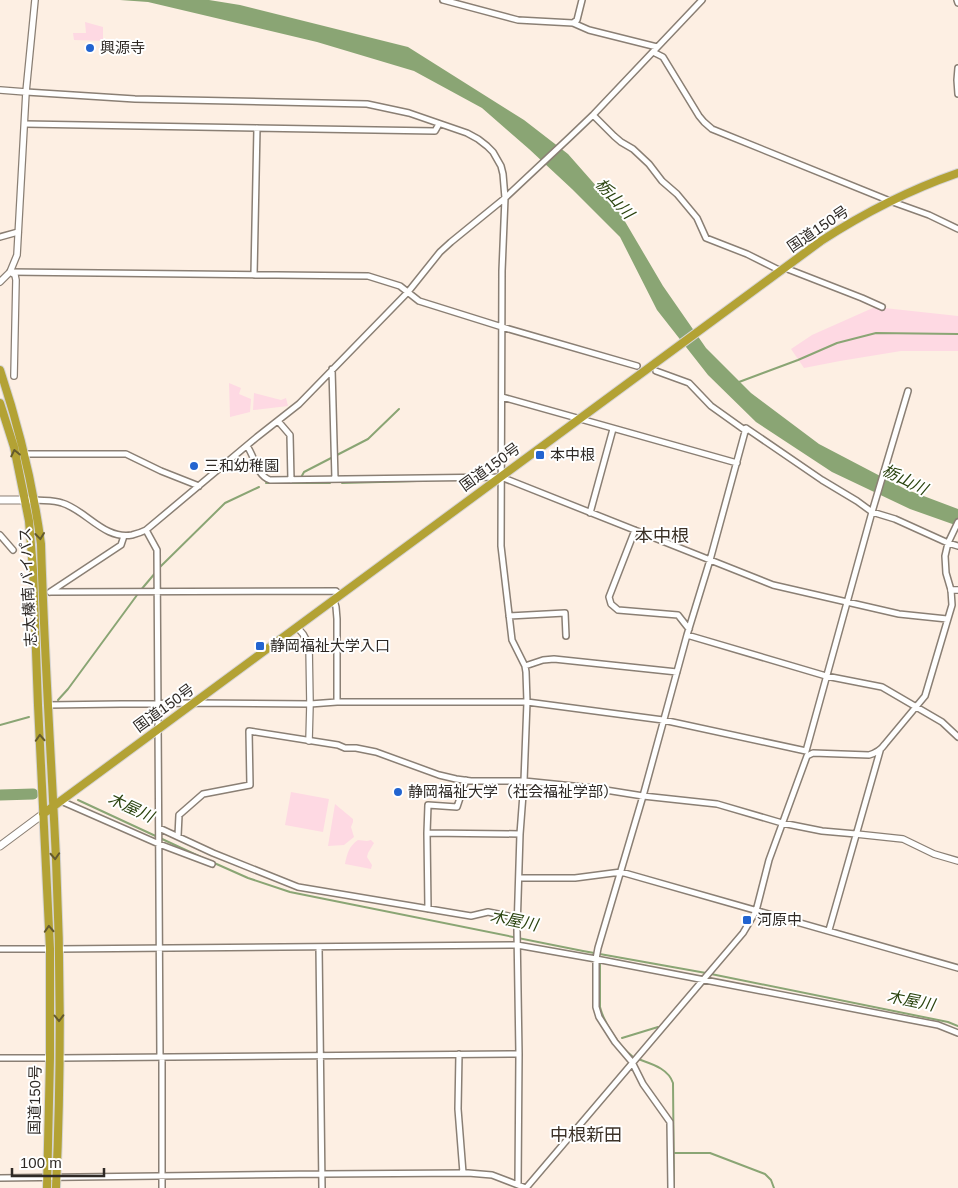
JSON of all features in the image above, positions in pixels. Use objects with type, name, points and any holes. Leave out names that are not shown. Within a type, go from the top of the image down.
[{"type":"highway","name":"国道150号","points":[[56,1188],[59,1058],[54,949],[43,814],[783,269],[848,224],[890,201],[958,173]]},
{"type":"highway","name":"志太榛南バイパス","points":[[0,370],[25,454],[41,544],[53,807]]},
{"type":"highway","name":"志太榛南バイパス","points":[[0,403],[14,447],[29,521],[43,814]]},
{"type":"highway","name":"国道150号","points":[[47,1188],[54,949],[53,807]]},
{"type":"main road","points":[[0,500],[34,500]]},
{"type":"main road","points":[[0,846],[43,814]]},
{"type":"street","points":[[443,0],[518,20],[573,23],[590,30],[655,49],[663,57],[699,116],[712,129],[929,215],[958,229]]},
{"type":"street","points":[[573,23],[577,20],[582,0]]},
{"type":"street","points":[[34,500],[61,503],[77,510],[114,534],[132,535],[146,530],[299,404],[408,292],[440,252],[505,198],[593,115],[702,0]]},
{"type":"street","points":[[0,282],[10,272],[16,255],[26,92],[35,2]]},
{"type":"street","points":[[958,68],[958,94]]},
{"type":"street","points":[[0,90],[135,99],[352,103],[389,108],[467,133],[478,139],[493,152],[501,166],[505,198],[502,271],[500,546],[512,640],[525,666],[527,702],[517,930],[519,1054],[518,1185]]},
{"type":"street","points":[[593,115],[614,136],[633,149],[649,164],[662,181],[677,194],[697,218],[706,238],[882,307]]},
{"type":"street","points":[[25,124],[435,131],[439,124]]},
{"type":"street","points":[[254,275],[257,128]]},
{"type":"street","points":[[0,236],[18,232]]},
{"type":"street","points":[[10,272],[368,276],[400,286],[419,301],[502,328],[637,366]]},
{"type":"street","points":[[10,272],[15,275],[16,280],[14,376]]},
{"type":"street","points":[[332,369],[335,479]]},
{"type":"street","points":[[656,371],[689,383],[711,406],[746,432]]},
{"type":"street","points":[[0,1178],[463,1173],[492,1174],[526,1188],[743,932],[756,910],[769,860],[808,753],[826,676],[908,391]]},
{"type":"street","points":[[502,397],[737,463]]},
{"type":"street","points":[[278,421],[290,435],[291,480]]},
{"type":"street","points":[[671,1188],[670,1122],[644,1084],[632,1062],[615,1042],[600,1017],[596,1007],[596,959],[746,428],[813,474],[857,501],[958,546]]},
{"type":"street","points":[[590,512],[613,429]]},
{"type":"street","points":[[247,446],[260,472],[265,478],[270,480],[501,477],[773,585],[899,614],[947,619]]},
{"type":"street","points":[[25,454],[126,454],[198,486]]},
{"type":"street","points":[[829,930],[880,750],[925,696],[952,605],[945,556],[949,541],[958,522]]},
{"type":"street","points":[[146,530],[157,550],[162,1188]]},
{"type":"street","points":[[635,530],[609,597],[611,604],[618,610],[678,615],[688,632],[826,676],[882,687],[942,722],[958,737]]},
{"type":"street","points":[[0,536],[13,550]]},
{"type":"street","points":[[51,592],[120,545],[124,536]]},
{"type":"street","points":[[951,590],[958,590]]},
{"type":"street","points":[[42,593],[336,591],[337,702]]},
{"type":"street","points":[[509,616],[565,613],[566,636]]},
{"type":"street","points":[[297,626],[309,645],[309,741]]},
{"type":"street","points":[[525,666],[543,660],[554,660],[677,672]]},
{"type":"street","points":[[48,705],[527,702],[663,720],[808,753],[869,755],[880,750]]},
{"type":"street","points":[[178,836],[179,815],[204,794],[250,785],[249,731],[376,752],[439,775],[456,779],[524,781],[718,804],[782,823],[822,831],[903,839],[934,854],[958,861]]},
{"type":"street","points":[[428,909],[428,805],[457,807],[466,780]]},
{"type":"street","points":[[61,801],[159,844],[212,864]]},
{"type":"street","points":[[159,828],[213,853],[298,887],[471,916],[488,912],[518,918]]},
{"type":"street","points":[[427,833],[520,834]]},
{"type":"street","points":[[519,878],[575,878],[621,872],[958,968]]},
{"type":"street","points":[[0,949],[517,945],[938,1025],[958,1032]]},
{"type":"street","points":[[319,947],[322,1188]]},
{"type":"street","points":[[459,1054],[458,1109],[463,1173]]},
{"type":"street","points":[[59,1058],[519,1054]]},
{"type":"street","points":[[0,1058],[50,1058]]},
{"type":"shaded area","points":[[120,0],[209,0],[240,5],[408,47],[524,120],[568,154],[620,213],[663,286],[706,348],[751,393],[819,444],[905,489],[958,509],[958,526],[910,509],[832,472],[756,422],[708,375],[657,310],[620,237],[572,189],[482,108],[414,71],[317,42],[148,2]]},
{"type":"shaded area","points":[[85,22],[103,27],[103,41],[74,40],[73,33],[86,33]]},
{"type":"shaded area","points":[[875,307],[958,316],[958,351],[901,351],[804,368],[791,349],[812,335]]},
{"type":"shaded area","points":[[229,383],[241,388],[239,394],[251,399],[250,412],[230,417]]},
{"type":"shaded area","points":[[254,393],[281,400],[286,398],[288,406],[253,410]]},
{"type":"shaded area","points":[[291,792],[329,799],[323,832],[285,825]]},
{"type":"shaded area","points":[[335,804],[353,819],[351,827],[354,837],[344,845],[328,846]]},
{"type":"shaded area","points":[[358,840],[371,840],[374,843],[367,857],[372,865],[371,869],[345,864],[349,850]]},
{"type":"waterway","points":[[739,382],[837,343],[876,333],[958,334]]},
{"type":"waterway","points":[[298,483],[304,472],[368,439],[399,409]]},
{"type":"waterway","points":[[342,483],[417,481]]},
{"type":"waterway","points":[[266,483],[330,483]]},
{"type":"waterway","points":[[159,568],[225,503],[259,487]]},
{"type":"waterway","points":[[58,700],[156,572]]},
{"type":"waterway","points":[[0,725],[29,717]]},
{"type":"waterway","name":"木屋川","points":[[0,795],[33,794]]},
{"type":"waterway","name":"木屋川","points":[[78,800],[203,858]]},
{"type":"waterway","name":"木屋川","points":[[212,862],[248,878],[290,892],[583,951],[706,973]]},
{"type":"waterway","points":[[600,964],[600,1007],[602,1013],[608,1027],[617,1040],[632,1056]]},
{"type":"waterway","name":"木屋川","points":[[711,974],[948,1022],[958,1026]]},
{"type":"waterway","points":[[622,1038],[658,1027]]},
{"type":"waterway","points":[[638,1059],[663,1070],[673,1083],[674,1188]]},
{"type":"waterway","points":[[673,1153],[710,1153],[765,1174],[771,1180],[774,1188]]},
{"type":"place","name":"興源寺","points":[[90,48]]},
{"type":"place","name":"本中根","points":[[540,455]]},
{"type":"place","name":"三和幼稚園","points":[[194,466]]},
{"type":"place","name":"静岡福祉大学入口","points":[[260,646]]},
{"type":"place","name":"静岡福祉大学（社会福祉学部）","points":[[398,792]]},
{"type":"place","name":"河原中","points":[[747,920]]},
{"type":"district","name":"本中根","points":[[662,536]]},
{"type":"district","name":"中根新田","points":[[586,1135]]},
{"type":"water label","name":"栃山川","points":[[615,198]]},
{"type":"water label","name":"栃山川","points":[[905,479]]}]
